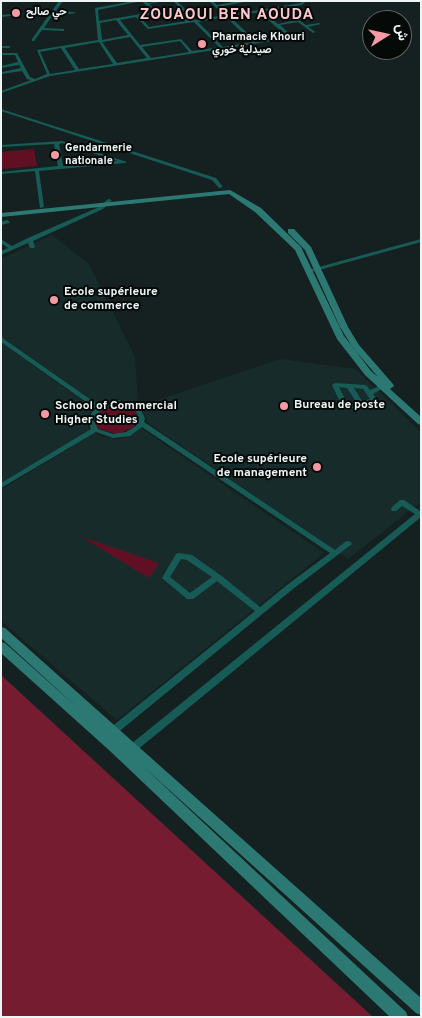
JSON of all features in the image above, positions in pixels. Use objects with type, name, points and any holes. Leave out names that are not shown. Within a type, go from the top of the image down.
[{"type":"main road","points":[[1,211],[107,202],[222,189],[237,196],[258,210],[290,238],[314,270],[356,346],[376,371],[421,413]]},
{"type":"main road","points":[[3,220],[107,202]]},
{"type":"main road","points":[[314,270],[340,337],[368,373],[421,422]]},
{"type":"main road","points":[[1,631],[421,1008]]},
{"type":"main road","points":[[1,646],[114,746],[401,1017]]},
{"type":"street","points":[[51,1],[57,6]]},
{"type":"street","points":[[33,40],[61,1]]},
{"type":"street","points":[[115,63],[100,41],[96,9],[162,1]]},
{"type":"street","points":[[175,1],[221,47]]},
{"type":"street","points":[[211,1],[255,43]]},
{"type":"street","points":[[216,6],[247,1]]},
{"type":"street","points":[[138,16],[152,31],[171,28],[168,24],[261,11],[302,4],[304,1]]},
{"type":"street","points":[[98,22],[156,13],[146,2]]},
{"type":"street","points":[[184,10],[176,12],[184,20],[194,20]]},
{"type":"street","points":[[1,92],[33,79],[49,75],[115,63],[291,38],[261,11]]},
{"type":"street","points":[[53,12],[74,13]]},
{"type":"street","points":[[1,16],[21,14]]},
{"type":"street","points":[[292,16],[313,32]]},
{"type":"street","points":[[117,19],[149,58]]},
{"type":"street","points":[[276,25],[299,21]]},
{"type":"street","points":[[306,26],[319,24]]},
{"type":"street","points":[[41,29],[63,30]]},
{"type":"street","points":[[49,75],[38,51],[131,36]]},
{"type":"street","points":[[140,46],[181,40],[191,52]]},
{"type":"street","points":[[1,47],[9,47]]},
{"type":"street","points":[[62,47],[77,70]]},
{"type":"street","points":[[1,54],[16,54],[28,78],[33,79]]},
{"type":"street","points":[[1,62],[20,62]]},
{"type":"street","points":[[1,67],[20,62]]},
{"type":"street","points":[[4,73],[24,69]]},
{"type":"street","points":[[2,111],[222,189]]},
{"type":"street","points":[[56,142],[61,168]]},
{"type":"street","points":[[1,146],[62,142],[125,162],[1,173]]},
{"type":"street","points":[[38,170],[42,207]]},
{"type":"street","points":[[34,195],[41,195]]},
{"type":"street","points":[[1,253],[107,202]]},
{"type":"street","points":[[30,239],[32,247]]},
{"type":"street","points":[[1,240],[12,248]]},
{"type":"street","points":[[314,270],[421,240]]},
{"type":"street","points":[[1,339],[99,408]]},
{"type":"street","points":[[335,385],[365,387],[369,393],[374,400],[346,408],[335,385]]},
{"type":"street","points":[[350,387],[361,404]]},
{"type":"street","points":[[369,393],[382,387]]},
{"type":"street","points":[[112,403],[133,406],[141,413],[142,423],[134,431],[121,436],[106,435],[95,430],[91,421],[99,408],[112,403]]},
{"type":"street","points":[[142,423],[335,553]]},
{"type":"street","points":[[1,486],[95,430]]},
{"type":"street","points":[[114,746],[133,748],[420,514],[402,502],[394,509]]},
{"type":"street","points":[[113,731],[260,611],[348,544]]},
{"type":"street","points":[[217,577],[190,597],[166,578],[179,556],[189,556],[217,577],[260,611]]},
{"type":"shaded area","points":[[34,149],[37,166],[1,169],[1,152]]},
{"type":"shaded area","name":"Ecole supérieure de commerce","points":[[52,235],[89,264],[135,357],[138,405],[118,399],[98,404],[1,337],[1,259]]},
{"type":"shaded area","name":"School of Commercial Higher Studies","points":[[1,342],[93,408],[85,422],[90,430],[1,483]]},
{"type":"shaded area","name":"Ecole supérieure de management","points":[[281,359],[355,369],[421,432],[421,502],[348,559],[148,423],[140,406]]},
{"type":"shaded area","points":[[113,405],[125,406],[135,411],[138,419],[134,427],[117,434],[96,426],[95,417],[97,413]]},
{"type":"shaded area","points":[[141,428],[324,553],[117,720],[1,621],[1,490],[94,433],[102,437],[118,439],[129,436]]},
{"type":"shaded area","points":[[82,537],[159,563],[149,578]]},
{"type":"shaded area","points":[[1,675],[373,1017],[1,1017]]},
{"type":"place","name":"حي صالح","points":[[16,13]]},
{"type":"place","name":"Pharmacie Khouri صيدلية خوري","points":[[202,44]]},
{"type":"place","name":"Gendarmerie nationale","points":[[55,155]]},
{"type":"place","name":"Ecole supérieure de commerce","points":[[54,300]]},
{"type":"place","name":"Bureau de poste","points":[[284,406]]},
{"type":"place","name":"School of Commercial Higher Studies","points":[[45,414]]},
{"type":"place","name":"Ecole supérieure de management","points":[[317,467]]},
{"type":"district","name":"ZOUAOUI BEN AOUDA","points":[[227,16]]}]
